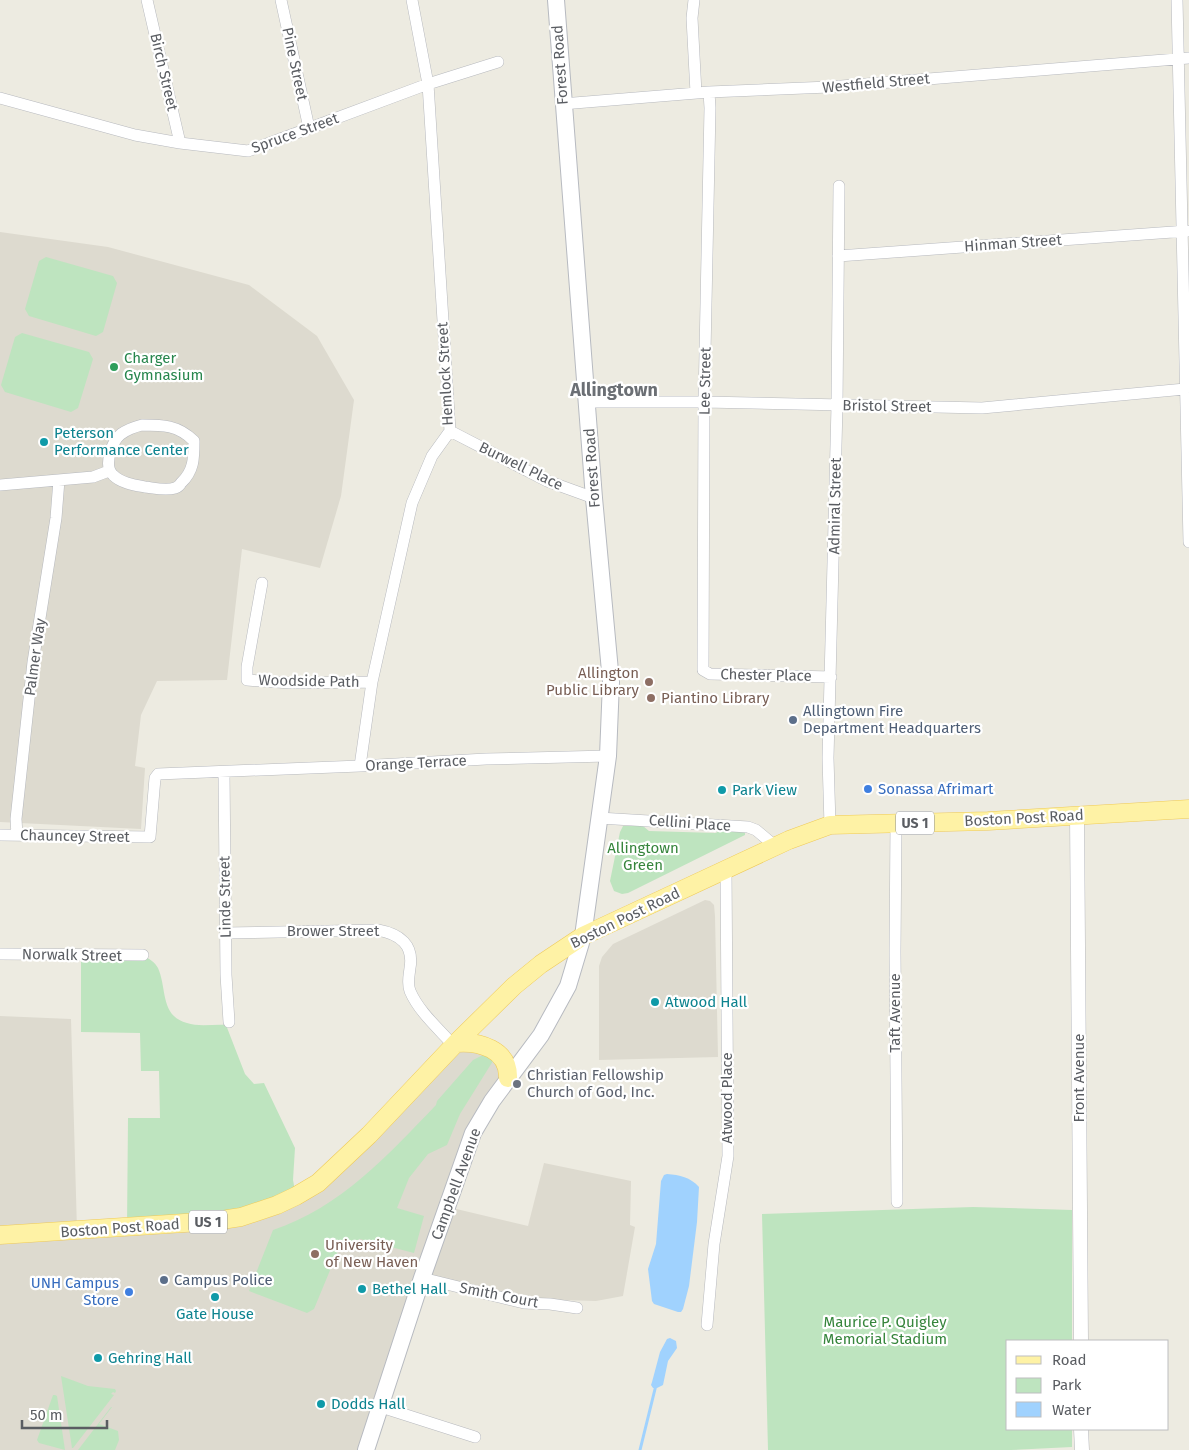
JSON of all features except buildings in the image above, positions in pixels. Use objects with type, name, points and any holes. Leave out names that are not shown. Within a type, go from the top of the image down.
[{"type":"main road","name":"Forest Road","points":[[556,0],[562,104],[611,682],[608,756],[583,936]]},
{"type":"main road","name":"Boston Post Road","points":[[0,1235],[215,1222],[240,1217],[277,1205],[296,1196],[318,1183],[369,1135],[514,986],[541,964],[583,936],[726,868],[775,846],[830,825],[988,821],[1189,809]]},
{"type":"main road","name":"Campbell Avenue","points":[[366,1450],[422,1278],[473,1133],[484,1111],[549,1021],[568,986],[583,936]]},
{"type":"main road","points":[[455,1045],[474,1042],[492,1049],[508,1068],[508,1078]]},
{"type":"street","name":"Birch Street","points":[[147,0],[180,143]]},
{"type":"street","name":"Pine Street","points":[[281,0],[309,128]]},
{"type":"street","name":"Hemlock Street","points":[[360,766],[372,682],[412,504],[432,456],[450,431],[428,84],[412,0]]},
{"type":"street","points":[[694,0],[692,18],[696,94]]},
{"type":"street","points":[[1177,0],[1183,58],[1185,389],[1189,542]]},
{"type":"street","name":"Westfield Street","points":[[562,104],[709,92],[829,88],[1183,58]]},
{"type":"street","name":"Spruce Street","points":[[0,98],[135,135],[180,143],[248,150],[428,84],[498,62]]},
{"type":"street","name":"Lee Street","points":[[703,670],[704,402],[709,92]]},
{"type":"street","name":"Admiral Street","points":[[830,825],[828,758],[837,406],[839,186]]},
{"type":"street","name":"Hinman Street","points":[[838,256],[1185,231]]},
{"type":"street","name":"Bristol Street","points":[[588,402],[704,402],[982,408],[1185,389]]},
{"type":"street","points":[[142,425],[163,425],[185,432],[194,441],[194,462],[188,477],[176,488],[162,489],[137,486],[124,482],[113,476],[109,471],[113,445],[120,435],[130,428],[142,425]]},
{"type":"street","name":"Burwell Place","points":[[450,431],[547,481],[594,498]]},
{"type":"street","points":[[0,485],[93,477],[109,471]]},
{"type":"street","name":"Palmer Way","points":[[17,835],[16,819],[32,670],[56,518],[59,480]]},
{"type":"street","name":"Woodside Path","points":[[262,583],[249,652],[247,680],[291,683],[372,682]]},
{"type":"street","name":"Chester Place","points":[[703,670],[710,674],[831,677]]},
{"type":"street","name":"Orange Terrace","points":[[224,772],[486,759],[608,756]]},
{"type":"street","name":"Chauncey Street","points":[[0,835],[150,837],[155,778],[158,774],[224,772]]},
{"type":"street","name":"Linde Street","points":[[224,772],[226,975],[229,1022]]},
{"type":"street","name":"Front Avenue","points":[[1077,815],[1081,1340]]},
{"type":"street","name":"Cellini Place","points":[[599,818],[748,827],[756,830],[775,846]]},
{"type":"street","name":"Taft Avenue","points":[[896,823],[897,1202]]},
{"type":"street","name":"Atwood Place","points":[[707,1325],[714,1244],[728,1156],[726,868]]},
{"type":"street","name":"Brower Street","points":[[226,933],[378,930],[397,935],[403,939],[410,951],[411,962],[408,983],[414,998],[455,1045]]},
{"type":"street","name":"Norwalk Street","points":[[0,954],[144,955]]},
{"type":"street","name":"Smith Court","points":[[422,1278],[524,1303],[577,1308]]},
{"type":"street","points":[[381,1407],[475,1437]]},
{"type":"street","points":[[1082,1430],[1082,1450]]},
{"type":"shaded area","points":[[0,232],[108,247],[249,285],[317,336],[354,400],[341,496],[320,568],[242,549],[227,680],[157,681],[141,715],[135,766],[145,768],[141,829],[0,822]]},
{"type":"shaded area","points":[[705,900],[710,901],[714,905],[715,916],[718,1057],[599,1060],[599,966],[602,957],[613,944]]},
{"type":"shaded area","name":"University of New Haven","points":[[0,1016],[71,1019],[77,1230],[296,1196],[456,1043],[505,1063],[492,1101],[448,1207],[528,1226],[544,1163],[631,1181],[630,1225],[635,1227],[623,1296],[596,1301],[561,1300],[524,1303],[422,1279],[366,1450],[0,1450]]},
{"type":"green space","points":[[46,257],[113,276],[117,283],[103,332],[96,336],[29,316],[25,309],[39,261]]},
{"type":"green space","points":[[22,333],[89,352],[93,359],[78,408],[71,412],[5,392],[1,385],[15,337]]},
{"type":"green space","name":"Allingtown Green","points":[[623,826],[643,826],[649,831],[716,833],[719,830],[745,831],[745,835],[628,893],[622,894],[614,891],[610,881],[620,832]]},
{"type":"green space","points":[[143,955],[154,962],[158,968],[168,1008],[172,1014],[178,1019],[191,1024],[226,1025],[245,1074],[254,1084],[264,1083],[295,1148],[293,1180],[296,1196],[277,1205],[127,1227],[128,1118],[160,1118],[159,1071],[141,1071],[140,1033],[81,1032],[81,956]]},
{"type":"green space","points":[[483,1055],[493,1061],[460,1114],[447,1145],[428,1154],[409,1178],[397,1208],[424,1216],[414,1253],[360,1239],[338,1251],[314,1309],[307,1313],[249,1291],[273,1230],[320,1208],[362,1178],[400,1143],[436,1105],[437,1101],[473,1060]]},
{"type":"green space","name":"Maurice P. Quigley Memorial Stadium","points":[[973,1207],[1072,1210],[1072,1340],[1006,1340],[1006,1430],[1072,1430],[1072,1447],[1011,1450],[768,1450],[762,1214]]},
{"type":"green space","points":[[61,1376],[88,1386],[115,1389],[116,1391],[111,1394],[114,1395],[73,1448],[72,1448]]},
{"type":"green space","points":[[53,1395],[57,1396],[65,1450],[39,1443],[37,1440]]},
{"type":"green space","points":[[111,1407],[99,1424],[118,1431],[119,1440],[115,1450],[78,1450]]},
{"type":"water","points":[[664,1175],[684,1177],[699,1187],[697,1222],[689,1286],[681,1312],[654,1304],[648,1269],[656,1244],[661,1181]]},
{"type":"water","points":[[670,1338],[676,1341],[677,1348],[668,1361],[663,1385],[653,1388],[651,1385],[660,1352],[667,1339]]},
{"type":"waterway","points":[[640,1450],[656,1385]]},
{"type":"place","name":"Charger Gymnasium","points":[[114,367]]},
{"type":"place","name":"Peterson Performance Center","points":[[44,442]]},
{"type":"place","name":"Allington Public Library","points":[[649,682]]},
{"type":"place","name":"Piantino Library","points":[[651,698]]},
{"type":"place","name":"Allingtown Fire Department Headquarters","points":[[793,720]]},
{"type":"place","name":"Sonassa Afrimart","points":[[868,789]]},
{"type":"place","name":"Park View","points":[[722,790]]},
{"type":"place","name":"Atwood Hall","points":[[655,1002]]},
{"type":"place","name":"Christian Fellowship Church of God, Inc.","points":[[517,1084]]},
{"type":"place","name":"University of New Haven","points":[[315,1254]]},
{"type":"place","name":"Campus Police","points":[[164,1280]]},
{"type":"place","name":"Bethel Hall","points":[[362,1289]]},
{"type":"place","name":"UNH Campus Store","points":[[129,1292]]},
{"type":"place","name":"Gate House","points":[[215,1297]]},
{"type":"place","name":"Gehring Hall","points":[[98,1358]]},
{"type":"place","name":"Dodds Hall","points":[[321,1404]]},
{"type":"district","name":"Allingtown","points":[[614,390]]}]
